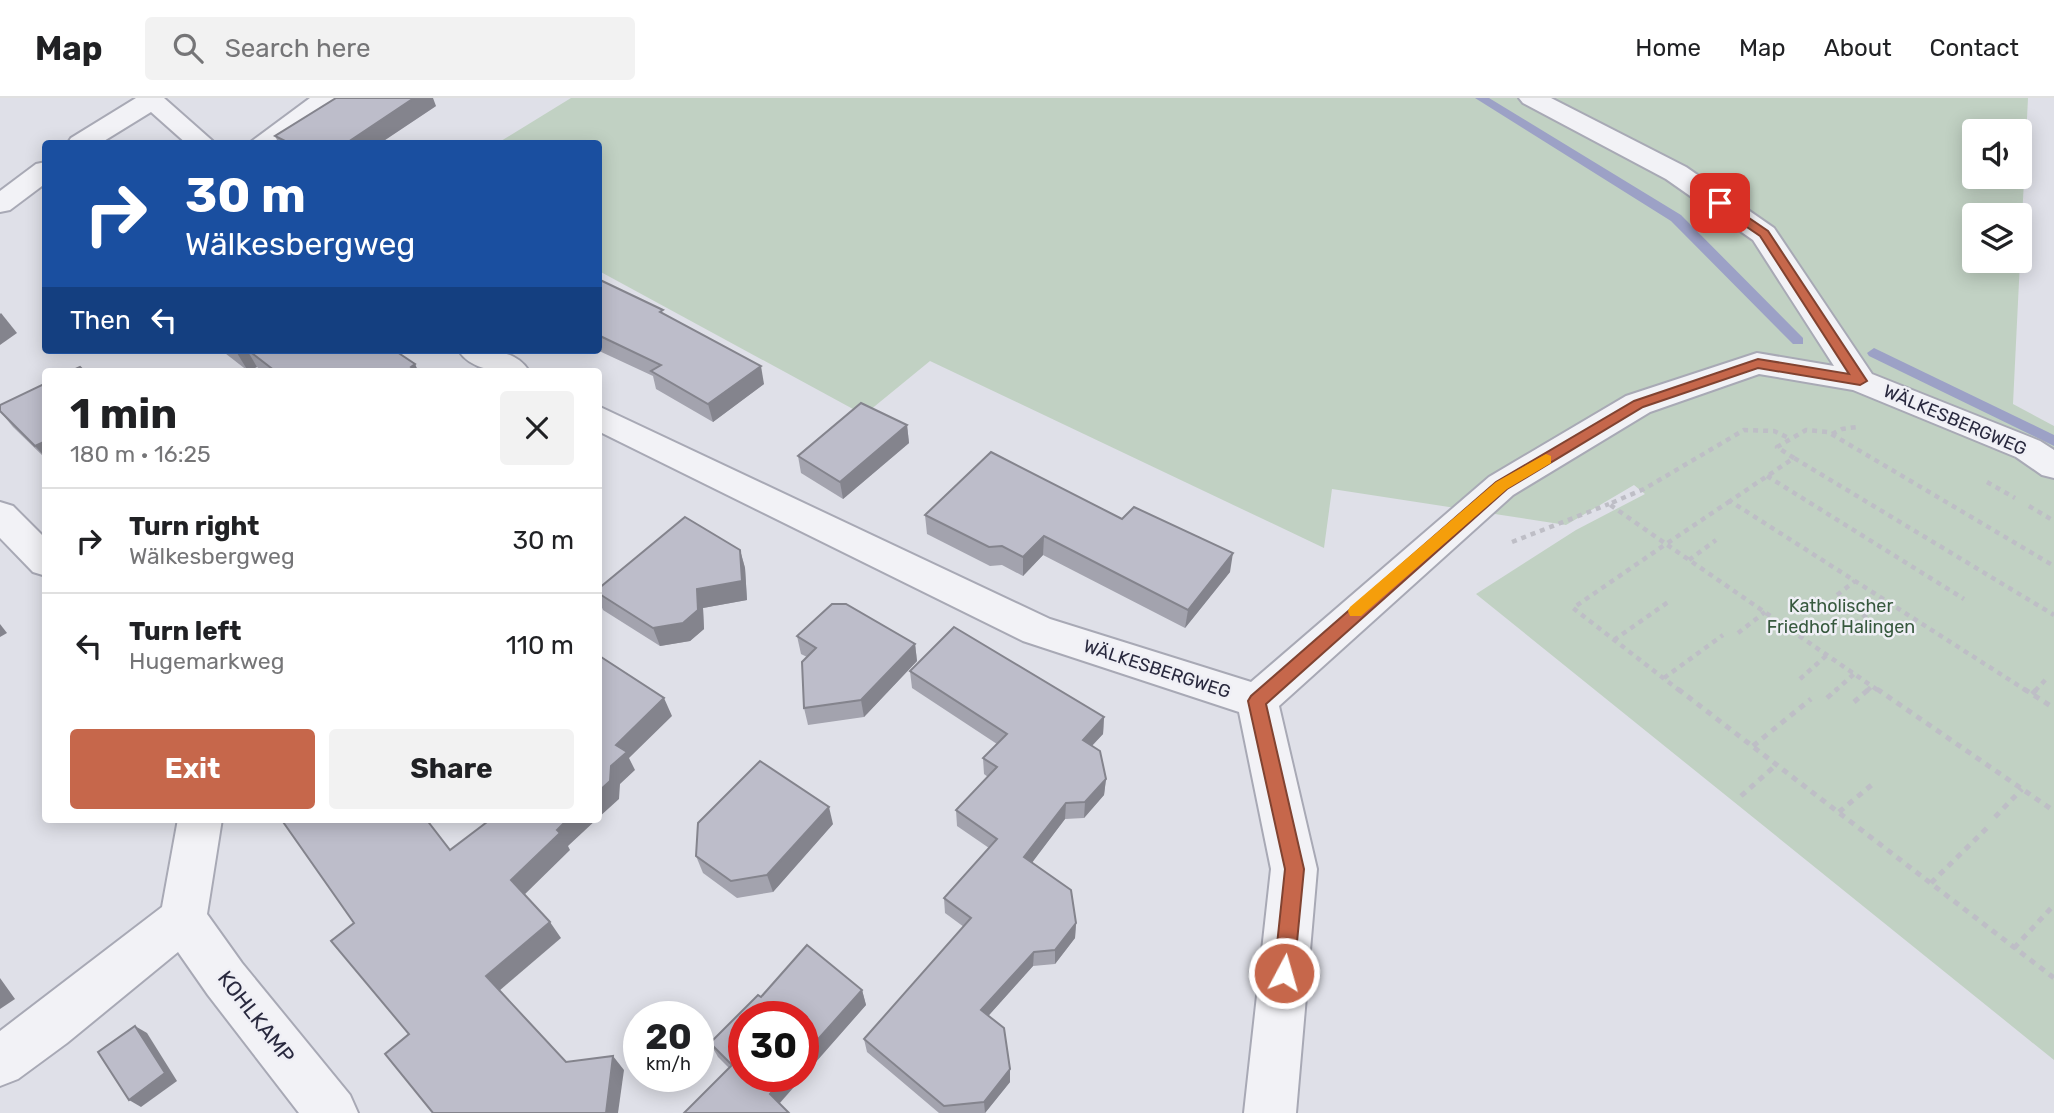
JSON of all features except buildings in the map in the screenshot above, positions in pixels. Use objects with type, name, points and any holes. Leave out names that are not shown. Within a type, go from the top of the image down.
[{"type":"street","points":[[267,140],[327,98]]},
{"type":"street","points":[[1532,98],[1676,173],[1764,234],[1860,381]]},
{"type":"street","points":[[86,140],[150,99],[199,140]]},
{"type":"street","points":[[0,204],[42,173]]},
{"type":"street","points":[[481,354],[507,368]]},
{"type":"street","name":"WÄLKESBERGWEG","points":[[602,419],[1037,630],[1257,701],[1502,486],[1638,404],[1758,363],[1860,381],[2028,449],[2054,466]]},
{"type":"street","points":[[0,515],[42,558]]},
{"type":"street","points":[[1257,701],[1294,869],[1270,1113]]},
{"type":"street","points":[[0,1061],[49,1026],[183,919],[199,823]]},
{"type":"street","name":"KOHLKAMP","points":[[183,919],[225,979],[332,1113]]},
{"type":"path","points":[[2054,566],[1828,432],[1812,429],[1777,447],[2054,615]]},
{"type":"path","points":[[1791,439],[1774,431],[1744,430],[1644,489],[1609,504],[2054,811]]},
{"type":"path","points":[[1794,458],[1573,608],[2054,978]]},
{"type":"path","points":[[1766,476],[1964,598]]},
{"type":"path","points":[[1730,501],[2054,708]]},
{"type":"path","points":[[1689,560],[1716,540]]},
{"type":"path","points":[[1837,595],[1855,580]]},
{"type":"path","points":[[1614,640],[1671,600]]},
{"type":"path","points":[[1856,624],[1885,600]]},
{"type":"path","points":[[1738,634],[1765,612]]},
{"type":"path","points":[[1664,678],[1723,635]]},
{"type":"path","points":[[1800,679],[1826,655]]},
{"type":"path","points":[[1827,698],[1854,674]]},
{"type":"path","points":[[2032,694],[2048,677]]},
{"type":"path","points":[[1854,702],[1872,686]]},
{"type":"path","points":[[1752,746],[1811,699]]},
{"type":"path","points":[[1741,796],[1776,765]]},
{"type":"path","points":[[1839,812],[1874,783]]},
{"type":"path","points":[[1995,817],[2022,789]]},
{"type":"path","points":[[1931,884],[1990,825]]},
{"type":"path","points":[[2014,948],[2054,905]]},
{"type":"green space","name":"Katholischer Friedhof Halingen","points":[[571,98],[2028,98],[2027,119],[1962,119],[1962,189],[2024,189],[2023,203],[1962,203],[1962,273],[2019,273],[2013,404],[2054,426],[2054,1060],[1476,594],[1576,530],[1645,494],[1634,485],[1566,525],[1332,489],[1324,548],[930,361],[864,415],[602,273],[602,140],[503,140]]},
{"type":"waterway","points":[[1481,98],[1676,218],[1798,341]]},
{"type":"waterway","points":[[1874,353],[2054,441]]},
{"type":"slow traffic","points":[[1356,611],[1502,486],[1546,459]]},
{"type":"route","points":[[1284,973],[1294,869],[1257,701],[1356,611],[1502,486],[1638,404],[1758,363],[1860,381],[1764,234],[1720,203]]}]
